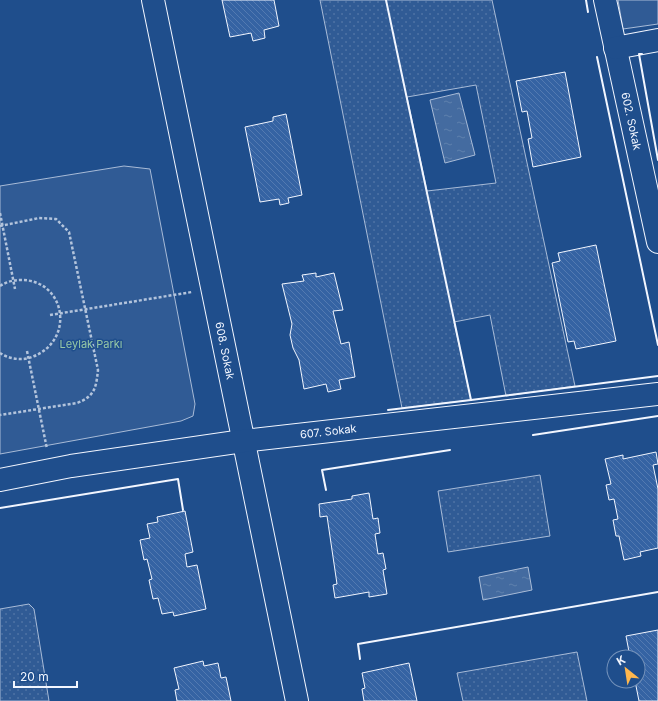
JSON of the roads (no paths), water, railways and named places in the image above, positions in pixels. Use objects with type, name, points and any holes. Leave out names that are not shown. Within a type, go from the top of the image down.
[{"type":"street","name":"608. Sokak","points":[[153,0],[297,701]]},
{"type":"street","name":"602. Sokak","points":[[605,0],[658,242]]},
{"type":"street","points":[[615,48],[658,40]]},
{"type":"street","name":"607. Sokak","points":[[0,480],[51,469],[243,441],[658,394]]},
{"type":"water","points":[[459,93],[475,155],[445,163],[430,100]]},
{"type":"water","points":[[528,567],[532,590],[483,600],[479,577]]},
{"type":"park label","name":"Leylak Parkı","points":[[91,344]]}]
